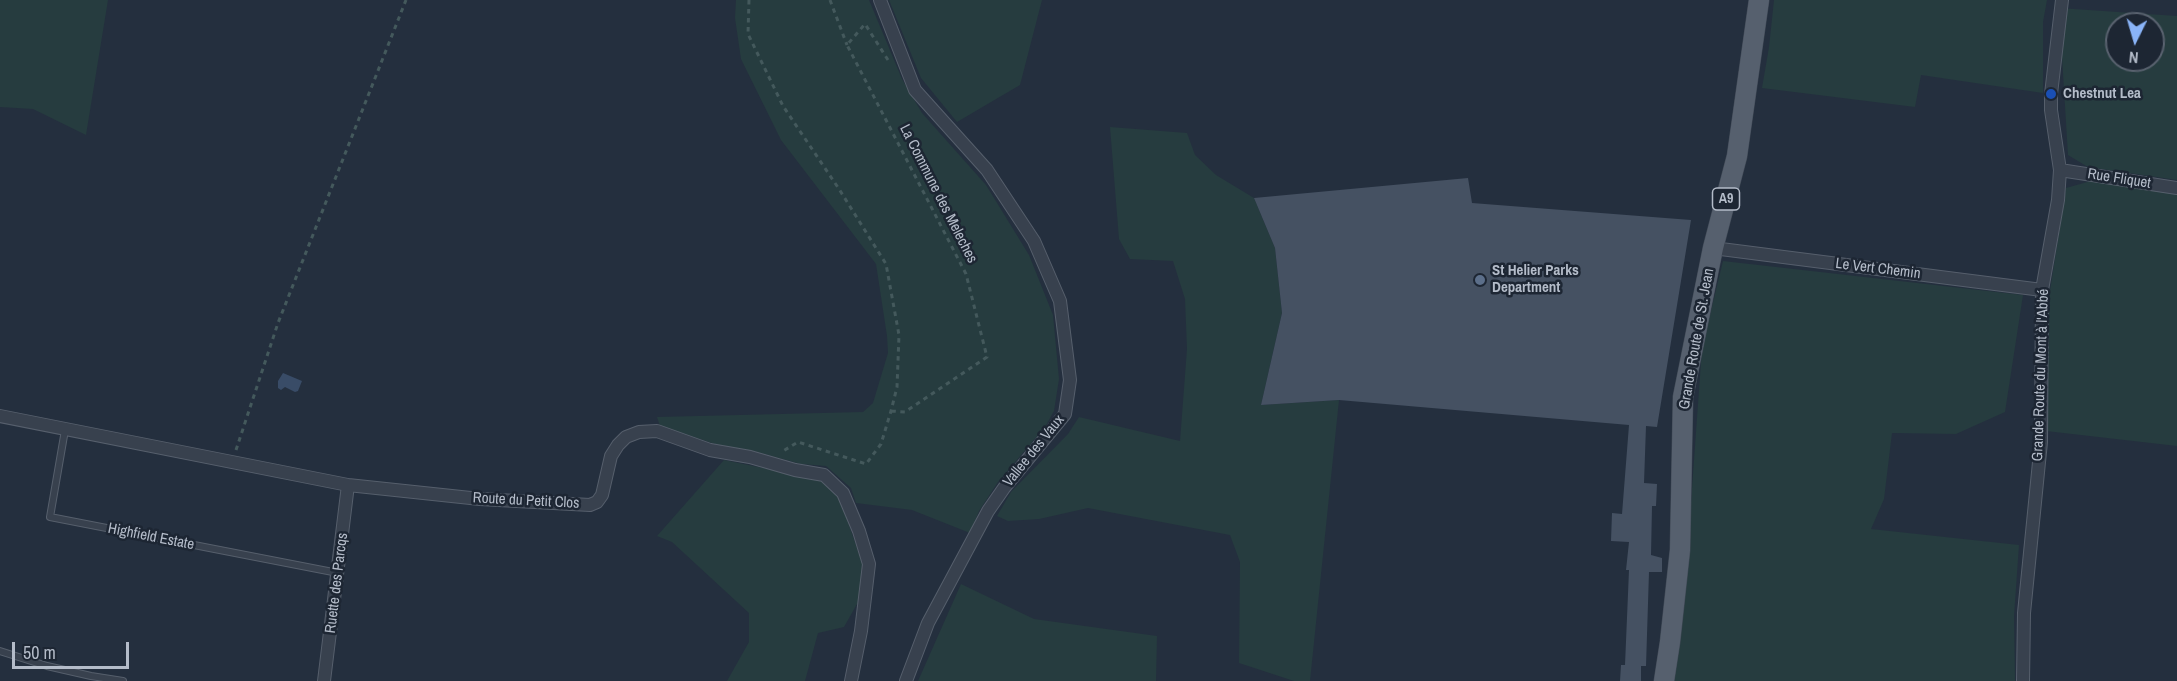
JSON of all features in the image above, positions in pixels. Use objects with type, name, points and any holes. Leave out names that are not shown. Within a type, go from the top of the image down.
[{"type":"main road","name":"Grande Route de St. Jean","points":[[1664,681],[1680,550],[1683,397],[1713,248],[1737,156],[1759,0]]},
{"type":"street","name":"Vallee des Vaux","points":[[880,0],[894,41],[915,90],[987,170],[1034,241],[1060,302],[1070,380],[1065,414],[988,511],[928,623],[906,681]]},
{"type":"street","name":"Grande Route du Mont à l'Abbé","points":[[2024,681],[2024,613],[2041,442],[2042,290],[2058,200],[2060,170],[2051,102],[2062,0]]},
{"type":"street","name":"Rue Fliquet","points":[[2060,170],[2177,188]]},
{"type":"street","name":"Le Vert Chemin","points":[[1713,248],[2042,290]]},
{"type":"street","name":"Route du Petit Clos","points":[[0,416],[348,485],[480,499],[590,505],[597,502],[602,495],[611,456],[618,445],[626,437],[639,432],[657,431],[710,450],[824,475],[843,493],[859,531],[869,564],[861,631],[851,681]]},
{"type":"street","name":"Ruette des Parcqs","points":[[324,681],[348,485]]},
{"type":"lane","name":"Highfield Estate","points":[[65,430],[50,517],[339,573]]},
{"type":"lane","points":[[0,651],[91,679],[123,681]]},
{"type":"path","points":[[231,463],[278,323],[406,0]]},
{"type":"path","points":[[749,0],[748,34],[783,106],[886,264],[899,335],[897,387],[891,411],[881,444],[866,464],[798,442],[783,451],[795,470]]},
{"type":"path","name":"La Commune des Meleches","points":[[830,0],[846,45],[966,274],[987,357],[905,412],[891,411]]},
{"type":"path","points":[[846,45],[865,24],[888,60],[894,41]]},
{"type":"green space","points":[[0,0],[108,0],[86,135],[33,109],[0,107]]},
{"type":"green space","points":[[736,0],[869,0],[902,79],[922,113],[986,185],[1029,255],[1053,315],[1059,379],[1054,411],[1045,427],[998,482],[979,511],[970,533],[912,510],[856,503],[851,488],[826,466],[801,464],[715,444],[660,426],[657,417],[863,412],[873,403],[888,353],[876,264],[781,140],[741,59],[735,18]]},
{"type":"green space","points":[[889,0],[1042,0],[1020,85],[957,122],[921,78]]},
{"type":"green space","points":[[1774,0],[2047,0],[2043,22],[2043,93],[1921,75],[1915,107],[1762,88]]},
{"type":"green space","points":[[2059,8],[2118,12],[2105,12],[2105,72],[2165,72],[2165,15],[2177,16],[2177,180],[2088,167],[2068,155]]},
{"type":"green space","points":[[1110,127],[1187,133],[1195,155],[1216,175],[1254,198],[1275,248],[1282,313],[1261,405],[1339,400],[1310,681],[1294,681],[1239,663],[1240,562],[1230,535],[1088,508],[1039,519],[1008,521],[997,516],[1011,492],[1068,434],[1079,417],[1180,441],[1187,349],[1185,299],[1173,261],[1130,259],[1119,239]]},
{"type":"green space","points":[[2091,181],[2177,194],[2177,446],[2046,431],[2049,297],[2066,188]]},
{"type":"green space","points":[[1723,261],[2023,295],[2005,412],[1956,434],[1892,433],[1884,499],[1871,529],[2019,545],[2014,616],[2015,681],[1671,681],[1690,516],[1702,348]]},
{"type":"green space","points":[[724,460],[822,480],[838,494],[863,565],[861,604],[857,604],[844,627],[818,633],[805,681],[727,681],[749,642],[749,613],[672,542],[657,536]]},
{"type":"green space","points":[[961,584],[1034,619],[1157,636],[1156,681],[918,681]]},
{"type":"water","points":[[283,373],[302,381],[298,391],[295,392],[285,387],[281,390],[278,388],[278,381]]},
{"type":"building","name":"St Helier Parks Department","points":[[1468,178],[1472,203],[1691,220],[1657,427],[1646,426],[1644,483],[1657,484],[1656,506],[1652,506],[1651,555],[1662,558],[1662,572],[1649,572],[1646,666],[1641,666],[1641,681],[1620,681],[1621,665],[1625,665],[1629,570],[1626,570],[1629,542],[1611,541],[1612,513],[1622,514],[1629,425],[1339,400],[1261,405],[1282,313],[1275,248],[1254,198]]},
{"type":"place","name":"Chestnut Lea","points":[[2051,94]]},
{"type":"place","name":"St Helier Parks Department","points":[[1480,280]]}]
